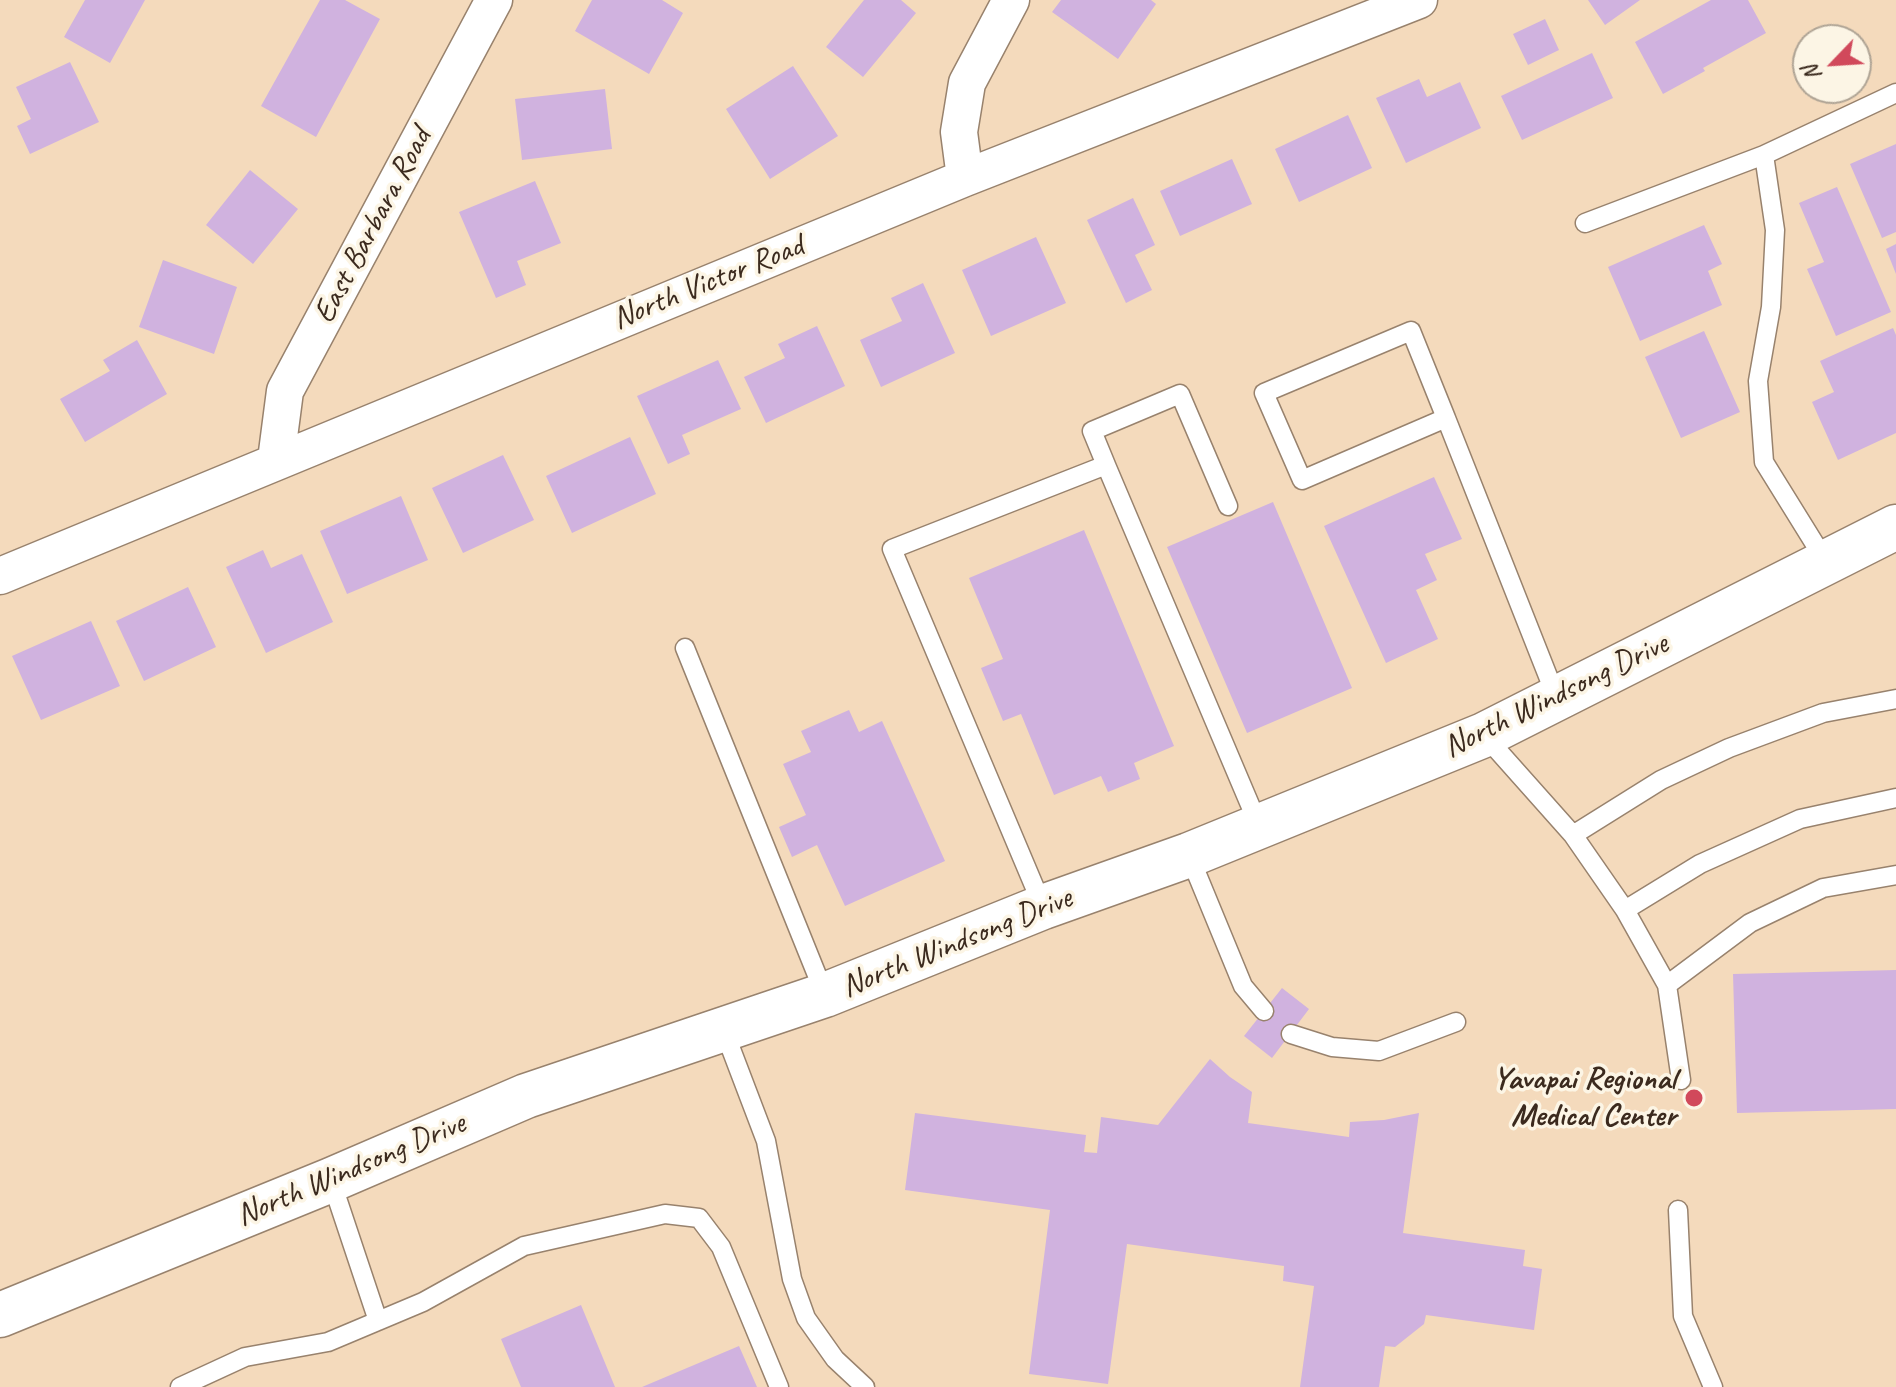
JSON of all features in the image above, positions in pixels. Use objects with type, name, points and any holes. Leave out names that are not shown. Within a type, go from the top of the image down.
[{"type":"street","name":"East Barbara Road","points":[[276,460],[285,391],[494,0]]},
{"type":"street","points":[[965,178],[959,132],[967,83],[1011,0]]},
{"type":"street","name":"North Victor Road","points":[[0,576],[965,178],[1419,0]]},
{"type":"street","name":"North Windsong Drive","points":[[0,1315],[331,1180],[526,1096],[825,995],[1043,907],[1189,855],[1484,735],[1895,529]]},
{"type":"lane","points":[[1585,223],[1764,155],[1896,93]]},
{"type":"lane","points":[[1764,155],[1775,230],[1771,307],[1758,381],[1764,462],[1826,563]]},
{"type":"lane","points":[[1446,418],[1302,480],[1264,393],[1411,331],[1446,418],[1557,699]]},
{"type":"lane","points":[[1228,506],[1180,394],[1092,431],[1259,826]]},
{"type":"lane","points":[[1043,907],[892,549],[1106,465]]},
{"type":"lane","points":[[685,648],[825,995]]},
{"type":"lane","points":[[1573,835],[1661,780],[1729,748],[1823,713],[1896,699]]},
{"type":"lane","points":[[1484,735],[1573,835],[1625,910],[1667,985],[1681,1080]]},
{"type":"lane","points":[[1625,910],[1700,864],[1800,819],[1896,798]]},
{"type":"lane","points":[[1189,855],[1243,986],[1264,1011]]},
{"type":"lane","points":[[1667,985],[1750,923],[1823,888],[1896,875]]},
{"type":"lane","points":[[1291,1034],[1332,1047],[1379,1051],[1456,1022]]},
{"type":"lane","points":[[723,1028],[766,1141],[792,1279],[806,1318],[835,1359],[865,1387]]},
{"type":"lane","points":[[331,1180],[378,1321]]},
{"type":"lane","points":[[1678,1210],[1683,1316],[1713,1387]]},
{"type":"lane","points":[[180,1387],[245,1357],[328,1342],[423,1302],[524,1246],[665,1214],[699,1218],[721,1247],[779,1387]]},
{"type":"building","points":[[85,0],[145,0],[110,63],[64,37]]},
{"type":"building","points":[[320,0],[345,0],[380,19],[316,137],[261,106]]},
{"type":"building","points":[[592,0],[662,0],[683,13],[649,74],[575,31]]},
{"type":"building","points":[[864,0],[901,0],[916,13],[863,77],[826,47]]},
{"type":"building","points":[[1061,0],[1151,0],[1156,4],[1118,59],[1052,12]]},
{"type":"building","points":[[1588,0],[1640,0],[1605,25]]},
{"type":"building","points":[[1711,0],[1748,0],[1766,33],[1663,94],[1635,42]]},
{"type":"building","points":[[1545,19],[1559,50],[1528,65],[1513,34]]},
{"type":"building","points":[[1592,53],[1613,98],[1522,140],[1501,96]]},
{"type":"building","points":[[70,62],[99,122],[30,154],[17,126],[31,119],[16,87]]},
{"type":"building","points":[[793,66],[838,136],[770,179],[726,109]]},
{"type":"building","points":[[1419,79],[1427,97],[1460,82],[1481,128],[1406,163],[1376,98]]},
{"type":"building","points":[[605,89],[612,149],[522,160],[515,99]]},
{"type":"building","points":[[1348,115],[1372,168],[1299,202],[1275,149]]},
{"type":"building","points":[[1896,144],[1896,232],[1882,238],[1850,164]]},
{"type":"building","points":[[1232,159],[1252,204],[1180,236],[1160,191]]},
{"type":"building","points":[[250,170],[298,209],[253,264],[206,225]]},
{"type":"building","points":[[535,181],[561,243],[517,261],[526,285],[496,298],[459,212]]},
{"type":"building","points":[[1837,187],[1891,312],[1836,336],[1807,269],[1824,262],[1799,203]]},
{"type":"building","points":[[1133,198],[1155,245],[1135,255],[1152,290],[1126,303],[1087,220]]},
{"type":"building","points":[[1704,225],[1722,264],[1708,271],[1722,305],[1640,341],[1608,267]]},
{"type":"building","points":[[1036,237],[1066,303],[991,336],[962,270]]},
{"type":"building","points":[[1896,244],[1896,274],[1886,249]]},
{"type":"building","points":[[163,260],[237,287],[214,354],[139,327]]},
{"type":"building","points":[[923,283],[955,353],[881,387],[860,340],[902,321],[891,298]]},
{"type":"building","points":[[817,326],[845,386],[766,423],[744,377],[785,358],[778,344]]},
{"type":"building","points":[[1893,328],[1896,335],[1896,433],[1838,460],[1812,402],[1834,392],[1820,361]]},
{"type":"building","points":[[1704,331],[1740,412],[1681,438],[1645,357]]},
{"type":"building","points":[[137,340],[167,394],[85,442],[60,399],[110,371],[103,360]]},
{"type":"building","points":[[718,360],[741,409],[682,435],[690,454],[668,464],[637,396]]},
{"type":"building","points":[[630,437],[656,494],[572,533],[546,476]]},
{"type":"building","points":[[503,455],[534,520],[463,553],[432,488]]},
{"type":"building","points":[[1434,477],[1462,539],[1425,554],[1437,580],[1416,590],[1438,639],[1386,663],[1324,526]]},
{"type":"building","points":[[401,496],[428,560],[347,594],[320,531]]},
{"type":"building","points":[[1273,502],[1352,688],[1247,733],[1167,547]]},
{"type":"building","points":[[1084,530],[1174,746],[1134,763],[1140,779],[1108,792],[1101,776],[1054,795],[1021,714],[1003,721],[981,668],[1003,659],[969,578]]},
{"type":"building","points":[[263,550],[271,568],[302,554],[333,622],[266,653],[226,567]]},
{"type":"building","points":[[188,587],[216,647],[144,681],[116,621]]},
{"type":"building","points":[[91,621],[120,686],[41,720],[12,656]]},
{"type":"building","points":[[849,710],[859,732],[882,721],[945,861],[845,906],[817,845],[792,857],[779,827],[806,815],[783,764],[811,752],[801,731]]},
{"type":"building","points":[[1896,970],[1896,1109],[1737,1113],[1733,974]]},
{"type":"building","points":[[1282,988],[1309,1009],[1272,1058],[1244,1036]]},
{"type":"building","points":[[1210,1059],[1252,1092],[1248,1123],[1349,1137],[1350,1122],[1384,1120],[1419,1113],[1403,1233],[1525,1250],[1523,1266],[1542,1269],[1534,1330],[1426,1315],[1424,1324],[1395,1347],[1385,1346],[1379,1387],[1300,1387],[1314,1286],[1283,1281],[1284,1266],[1127,1244],[1108,1384],[1029,1374],[1050,1210],[905,1190],[915,1113],[1086,1135],[1084,1152],[1097,1153],[1101,1117],[1158,1125]]},
{"type":"building","points":[[581,1305],[615,1387],[521,1387],[501,1339]]},
{"type":"building","points":[[739,1346],[757,1387],[642,1387]]},
{"type":"place","name":"Yavapai Regional Medical Center","points":[[1694,1098]]}]
